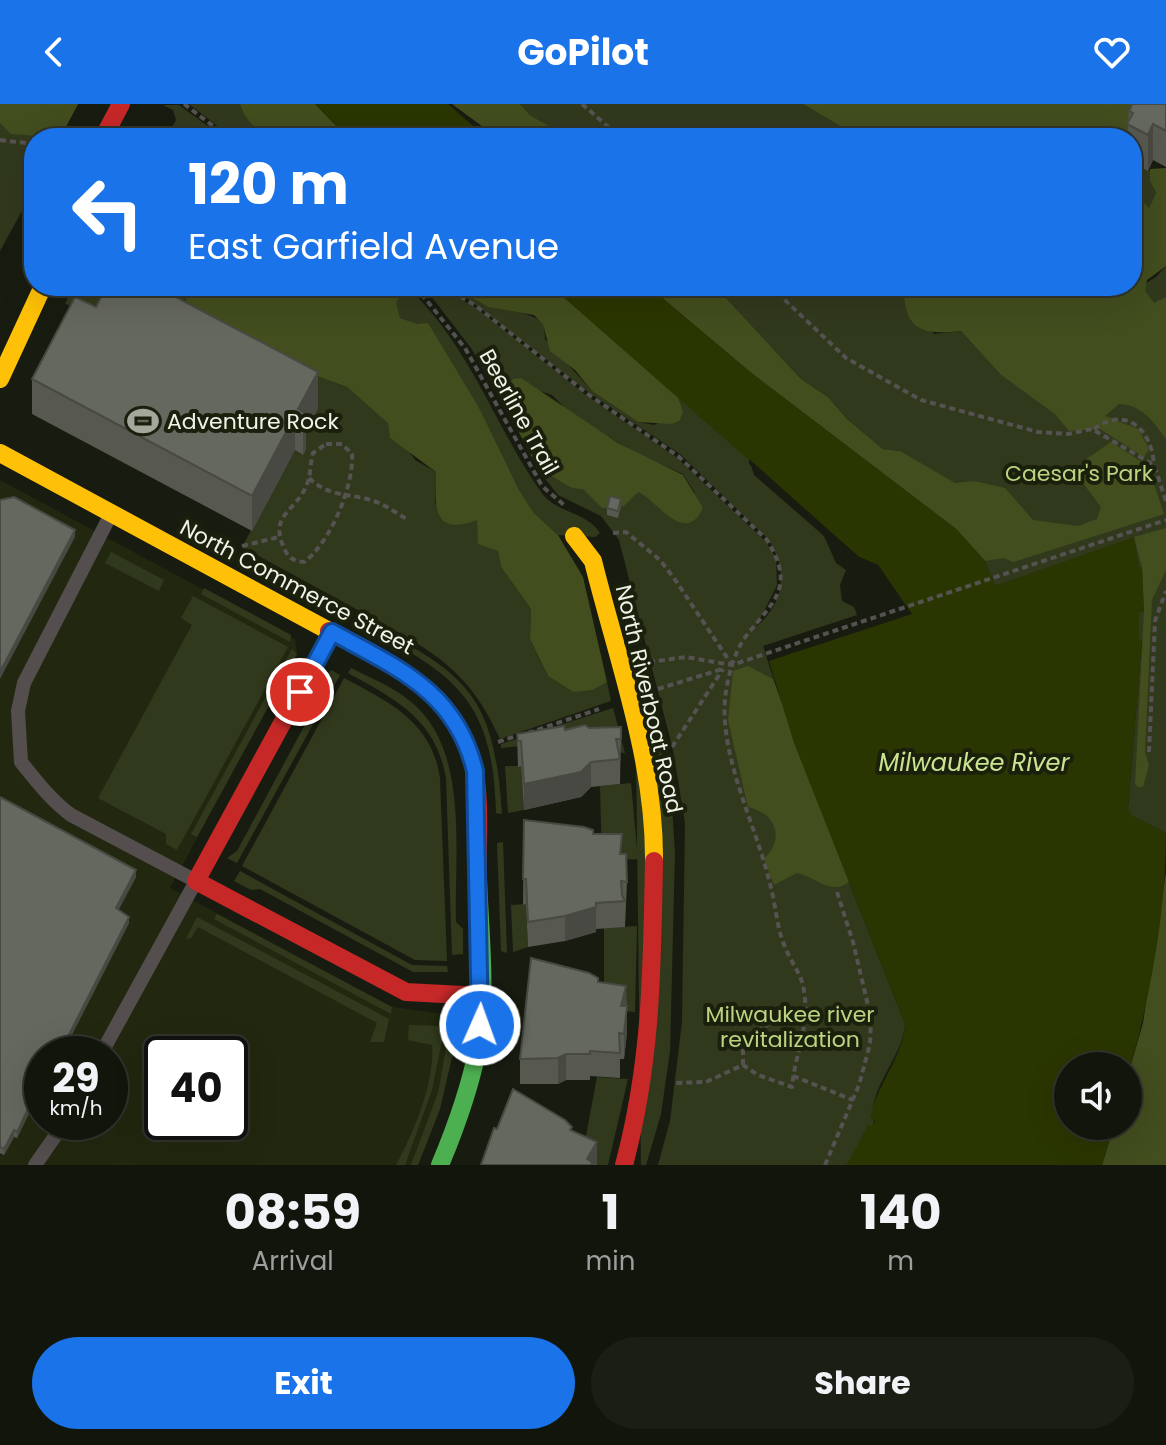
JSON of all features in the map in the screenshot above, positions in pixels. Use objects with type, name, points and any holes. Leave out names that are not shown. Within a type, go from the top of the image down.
[{"type":"street","points":[[108,128],[121,104]]},
{"type":"street","points":[[0,379],[38,296]]},
{"type":"street","name":"North Commerce Street","points":[[0,453],[412,676],[432,692],[450,714],[471,753],[478,829],[481,996],[478,1045],[470,1086],[440,1165]]},
{"type":"street","name":"North Riverboat Road","points":[[574,536],[593,561],[643,760],[654,831],[651,1022],[640,1106],[624,1165]]},
{"type":"street","points":[[332,632],[196,881],[406,992],[481,996]]},
{"type":"lane","points":[[111,1036],[196,881],[56,805],[48,789],[21,762],[18,711],[24,683],[112,514]]},
{"type":"lane","points":[[35,1165],[52,1140]]},
{"type":"path","points":[[184,104],[216,128]]},
{"type":"path","points":[[582,104],[610,128]]},
{"type":"path","points":[[0,140],[24,143]]},
{"type":"path","name":"Beerline Trail","points":[[424,296],[473,360],[542,486],[553,499],[574,509]]},
{"type":"path","points":[[460,296],[589,395],[678,456],[767,540],[780,567],[777,597],[768,613],[745,637],[732,665],[725,696],[729,742],[785,948],[801,974],[807,1009],[806,1029],[792,1087],[758,1075],[743,1065]]},
{"type":"path","points":[[781,296],[846,358],[921,400],[1038,432],[1068,434],[1092,429],[1110,419],[1131,420],[1146,433],[1166,501]]},
{"type":"path","points":[[1092,429],[1154,465]]},
{"type":"path","points":[[326,444],[342,444],[352,454],[353,474],[347,494],[314,555],[304,562],[295,562],[287,555],[279,537],[280,520],[302,494],[309,478],[313,453],[326,444]]},
{"type":"path","points":[[309,478],[320,489],[334,495],[347,494],[379,503],[407,519]]},
{"type":"path","points":[[652,691],[1166,520]]},
{"type":"path","points":[[605,529],[609,536],[617,530],[626,532],[660,560],[732,665]]},
{"type":"path","points":[[238,548],[279,537]]},
{"type":"path","points":[[1149,752],[1155,621],[1166,591]]},
{"type":"path","points":[[645,663],[686,657],[732,665]]},
{"type":"path","points":[[668,753],[723,669]]},
{"type":"path","points":[[498,742],[609,706]]},
{"type":"path","points":[[825,1165],[853,1100],[870,1044],[871,1018],[863,977],[836,889]]},
{"type":"path","points":[[743,1065],[743,1043],[759,1029],[790,1012],[807,1009]]},
{"type":"path","points":[[671,1083],[706,1082],[743,1065]]},
{"type":"path","points":[[793,1076],[853,1100]]},
{"type":"shaded area","points":[[0,104],[78,104],[65,128],[24,128],[24,135],[11,134],[0,123]]},
{"type":"shaded area","points":[[240,104],[315,104],[338,128],[256,128]]},
{"type":"shaded area","points":[[452,104],[520,104],[530,115],[553,128],[484,128]]},
{"type":"shaded area","points":[[803,104],[1149,104],[1137,128],[843,128]]},
{"type":"shaded area","points":[[1166,168],[1166,266],[1147,280],[1145,291],[1154,303],[1166,297],[1166,439],[1151,420],[1134,407],[1119,404],[1105,416],[1138,429],[1149,449],[1144,457],[1100,429],[1069,431],[1055,414],[1000,374],[961,331],[937,332],[919,328],[908,315],[904,296],[1142,296],[1142,201],[1149,208],[1156,193],[1150,181],[1150,169]]},
{"type":"shaded area","points":[[187,296],[400,296],[396,302],[400,318],[418,324],[428,323],[478,406],[518,488],[534,513],[558,535],[583,577],[607,682],[592,690],[573,692],[548,676],[530,639],[531,609],[501,567],[498,551],[478,544],[477,520],[462,524],[444,521],[437,507],[436,472],[390,438],[388,423],[347,387],[297,369],[195,315],[186,301]]},
{"type":"shaded area","points":[[469,296],[562,296],[678,397],[683,411],[680,420],[672,424],[638,422],[592,391],[575,370],[550,351],[543,324],[534,315],[488,307]]},
{"type":"shaded area","points":[[660,296],[724,296],[801,379],[828,397],[847,419],[883,449],[900,451],[955,483],[974,481],[1005,488],[1033,520],[1078,526],[1097,519],[1101,507],[1083,483],[1085,460],[1111,442],[1148,466],[1164,514],[1014,562],[1003,558],[985,561],[956,529],[750,372]]},
{"type":"shaded area","points":[[521,378],[618,443],[683,475],[703,508],[696,519],[688,523],[679,522],[638,492],[624,506],[602,508],[583,489],[571,487],[539,471],[503,402],[504,392],[513,379]]},
{"type":"shaded area","points":[[0,480],[295,639],[297,654],[170,888],[392,1007],[444,1014],[455,1020],[460,1026],[457,1055],[452,1057],[440,1109],[418,1165],[0,1165]]},
{"type":"shaded area","points":[[1166,528],[1166,570],[1152,600],[1145,752],[1149,765],[1143,787],[1138,787],[1135,784],[1144,611],[1142,568],[1134,537]]},
{"type":"shaded area","points":[[748,666],[773,679],[849,882],[842,886],[829,886],[797,873],[774,885],[764,859],[775,843],[774,827],[765,815],[748,807],[728,720],[733,671]]},
{"type":"shaded area","points":[[1166,872],[1166,1165],[1102,1165],[1110,1140],[1142,1140],[1142,1052],[1135,1052],[1143,1023]]},
{"type":"green space","points":[[0,104],[78,104],[65,128],[24,128],[24,207],[0,251]]},
{"type":"green space","points":[[189,104],[240,104],[257,128],[220,128]]},
{"type":"green space","points":[[520,104],[803,104],[843,128],[553,128],[530,115]]},
{"type":"green space","points":[[163,105],[179,105],[210,128],[172,128],[176,120],[173,110]]},
{"type":"green space","points":[[1142,167],[1150,171],[1150,181],[1156,193],[1149,209],[1142,202]]},
{"type":"green space","name":"Caesar's Park","points":[[1166,266],[1166,833],[1130,815],[1128,808],[1142,640],[1139,640],[1139,612],[1144,611],[1134,538],[995,586],[985,561],[900,451],[883,449],[847,419],[828,397],[801,379],[724,296],[908,296],[934,334],[961,331],[1000,374],[1125,296],[1142,296],[1142,286]]},
{"type":"green space","points":[[69,296],[190,296],[297,369],[347,387],[389,423],[415,460],[436,472],[435,503],[477,520],[478,534],[498,551],[501,567],[531,609],[530,639],[548,676],[573,692],[607,682],[611,701],[500,739],[475,695],[461,678],[429,651],[367,615],[369,609],[365,614],[242,547],[295,450],[302,455],[298,445],[317,408],[110,317],[65,304]]},
{"type":"green space","points":[[393,296],[416,296],[465,361],[526,470],[544,496],[588,521],[600,533],[595,537],[558,535],[534,513],[459,375],[418,324],[400,318]]},
{"type":"green space","name":"Milwaukee river revitalization","points":[[431,296],[455,296],[475,307],[587,396],[676,457],[766,542],[776,558],[777,585],[756,627],[773,607],[780,586],[779,562],[768,539],[680,454],[591,394],[464,296],[471,296],[490,307],[524,314],[544,324],[545,339],[592,391],[638,422],[654,425],[683,411],[678,397],[749,459],[754,475],[824,536],[836,563],[846,570],[840,585],[842,601],[854,607],[857,615],[763,646],[794,743],[905,1024],[900,1044],[877,1092],[872,1127],[869,1125],[847,1165],[658,1165],[670,1121],[682,1022],[685,823],[673,750],[619,540],[601,516],[558,495],[539,471],[549,469],[695,493],[683,474],[636,453],[572,415],[552,395],[537,390],[504,392],[503,402],[471,348]]},
{"type":"green space","points":[[111,552],[164,580],[159,591],[105,563]]},
{"type":"green space","points":[[204,588],[291,635],[290,642],[201,594]]},
{"type":"green space","points":[[193,596],[288,647],[177,850],[166,844],[166,834],[98,798],[192,625],[181,618]]},
{"type":"green space","points":[[364,620],[428,656],[469,692],[492,740],[502,814],[496,813],[487,743],[477,717],[463,695],[422,660],[362,625]]},
{"type":"green space","points":[[292,649],[297,654],[197,837],[191,834]]},
{"type":"green space","points":[[640,666],[671,791],[675,853],[670,1051],[661,1114],[646,1165],[641,1165],[635,668]]},
{"type":"green space","points":[[351,668],[410,701],[429,721],[442,746],[455,803],[456,922],[463,929],[463,954],[452,955],[446,778],[441,758],[433,740],[411,713],[348,673]]},
{"type":"green space","points":[[331,670],[340,675],[237,863],[227,858],[237,851],[322,693],[320,685]]},
{"type":"green space","points":[[344,678],[406,716],[428,742],[435,759],[440,778],[447,961],[415,960],[242,866]]},
{"type":"green space","points":[[613,708],[625,753],[532,745],[501,748],[501,744]]},
{"type":"green space","points":[[505,766],[521,766],[524,810],[508,813]]},
{"type":"green space","points":[[631,783],[638,859],[602,860],[600,786]]},
{"type":"green space","points":[[503,842],[507,953],[501,951],[497,843]]},
{"type":"green space","points":[[240,871],[412,965],[447,966],[448,972],[413,972],[260,889],[251,890],[234,881]]},
{"type":"green space","points":[[526,904],[528,947],[513,952],[511,905]]},
{"type":"green space","points":[[217,914],[392,1007],[391,1014],[214,919]]},
{"type":"green space","points":[[197,917],[389,1019],[384,1042],[370,1042],[377,1023],[198,927],[191,938],[186,939]]},
{"type":"green space","points":[[637,926],[635,1012],[604,1009],[604,928]]},
{"type":"green space","points":[[409,1025],[445,1026],[432,1090],[405,1165],[396,1165],[422,1107],[432,1060],[432,1045],[408,1040]]},
{"type":"green space","points":[[449,1031],[461,1033],[457,1055],[452,1057],[440,1109],[418,1165],[411,1165],[438,1093]]},
{"type":"green space","points":[[597,1077],[628,1079],[608,1165],[593,1165],[577,1159],[586,1136]]},
{"type":"water","points":[[315,104],[448,104],[476,128],[338,128]]},
{"type":"water","name":"Milwaukee River","points":[[562,296],[660,296],[750,372],[956,529],[985,561],[995,586],[1134,537],[1139,567],[1142,567],[1144,611],[1139,612],[1139,639],[1142,640],[1128,808],[1131,815],[1166,833],[1163,894],[1155,956],[1134,1052],[1054,1052],[1054,1140],[1110,1140],[1102,1165],[847,1165],[868,1125],[872,1126],[875,1121],[870,1117],[873,1105],[900,1048],[905,1024],[794,743],[769,661],[912,614],[878,565],[859,557]]},
{"type":"pier","points":[[749,459],[859,557],[878,565],[902,600],[898,601],[891,594],[875,569],[857,560],[749,464]]},
{"type":"building","points":[[1132,104],[1166,104],[1166,131],[1153,124],[1148,135],[1142,132],[1142,128],[1127,124],[1133,113],[1129,111]]},
{"type":"building","points":[[102,296],[174,296],[318,372],[298,409],[306,414],[303,419],[295,415],[252,496],[32,379],[75,297],[96,307]]},
{"type":"building","points":[[610,496],[621,499],[618,511],[607,508]]},
{"type":"building","points":[[14,497],[75,530],[0,672],[0,500]]},
{"type":"building","points":[[585,725],[589,728],[621,727],[621,739],[616,739],[620,759],[591,762],[581,772],[524,784],[521,741],[518,741],[517,734]]},
{"type":"building","points":[[0,797],[136,870],[116,908],[129,917],[68,1036],[24,1036],[24,1117],[4,1149],[0,1147]]},
{"type":"building","points":[[524,820],[584,827],[593,830],[593,834],[622,834],[620,854],[626,854],[627,882],[621,881],[625,901],[596,903],[596,907],[565,916],[528,922],[526,879],[523,879]]},
{"type":"building","points":[[531,958],[589,973],[598,978],[598,982],[626,986],[621,1006],[627,1006],[624,1034],[619,1033],[620,1053],[590,1051],[590,1054],[566,1054],[558,1058],[520,1059]]},
{"type":"building","points":[[513,1089],[565,1120],[572,1127],[570,1130],[597,1142],[587,1159],[592,1162],[591,1165],[481,1165]]},
{"type":"traffic: fast","points":[[440,1165],[471,1077],[481,1027],[478,879]]},
{"type":"traffic: slow","points":[[0,379],[38,296]]},
{"type":"traffic: slow","points":[[0,453],[329,631]]},
{"type":"traffic: slow","points":[[574,536],[593,561],[633,710],[648,785],[654,861]]},
{"type":"traffic: jam","points":[[108,128],[121,104]]},
{"type":"traffic: jam","points":[[329,631],[398,669],[438,701],[454,720],[466,743],[476,782],[478,879]]},
{"type":"traffic: jam","points":[[332,632],[196,881],[406,992],[481,996]]},
{"type":"traffic: jam","points":[[624,1165],[640,1088],[649,1014],[654,861]]},
{"type":"place","name":"Adventure Rock","points":[[143,421]]},
{"type":"route","points":[[300,692],[332,632],[412,676],[432,692],[465,740],[475,771],[480,1025]]}]
